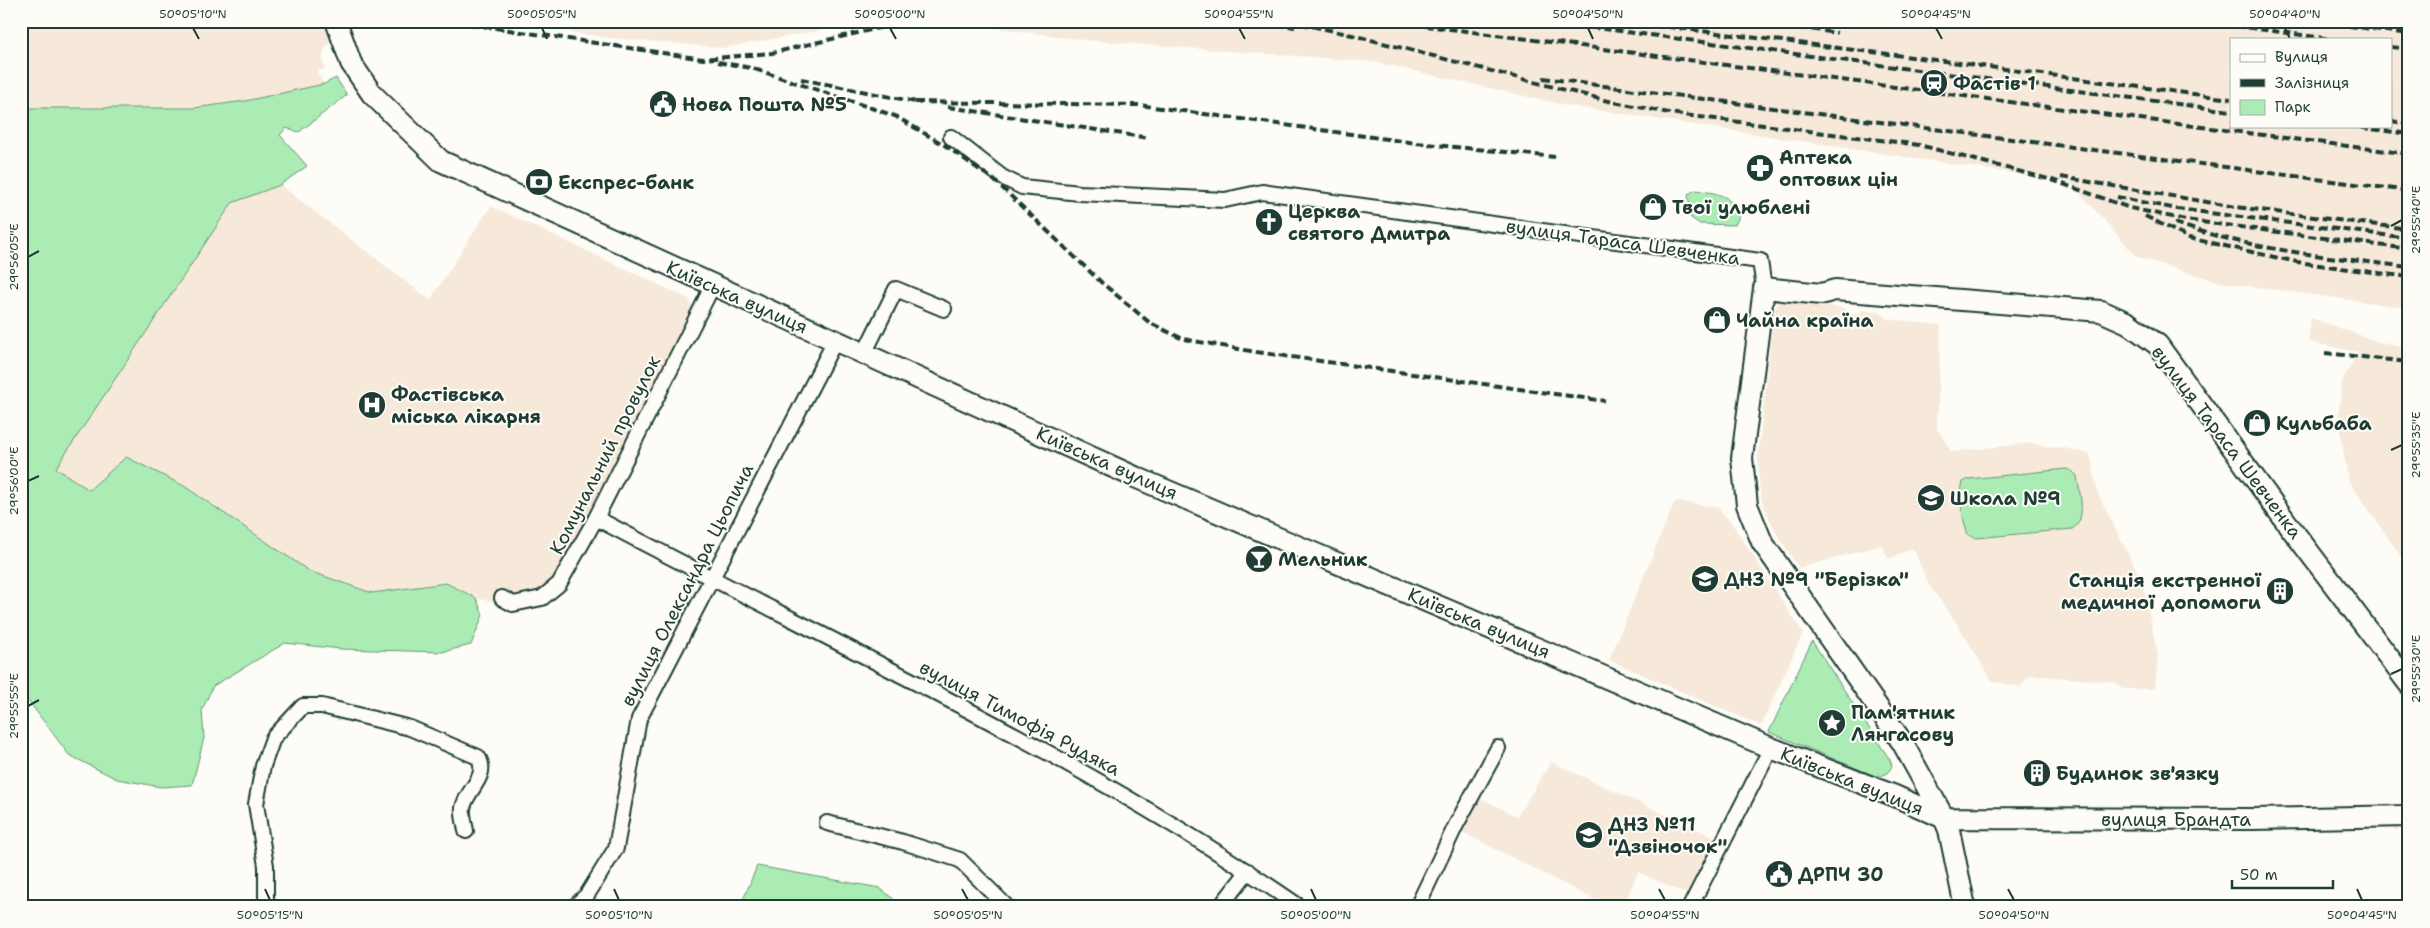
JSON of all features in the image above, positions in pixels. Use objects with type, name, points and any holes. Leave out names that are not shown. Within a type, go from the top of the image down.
[{"type":"main road","name":"Київська вулиця","points":[[336,21],[351,64],[372,94],[440,162],[1135,477],[1771,748],[1895,796],[1944,818]]},
{"type":"main road","name":"вулиця Тараса Шевченка","points":[[1764,288],[1821,294],[1835,290],[2100,311],[2128,323],[2158,345],[2290,527],[2409,684]]},
{"type":"main road","points":[[1764,288],[1742,458],[1747,505],[1762,542],[1902,742],[1944,818],[1949,830],[1965,907]]},
{"type":"main road","name":"вулиця Брандта","points":[[1944,818],[2252,819],[2409,816]]},
{"type":"street","name":"вулиця Тараса Шевченка","points":[[951,137],[1002,177],[1022,186],[1080,192],[1225,200],[1262,192],[1760,261],[1764,288]]},
{"type":"street","name":"Комунальний провулок","points":[[502,598],[513,604],[542,598],[559,584],[596,518],[713,286]]},
{"type":"street","points":[[864,354],[896,289],[944,309]]},
{"type":"street","name":"вулиця Олександра Цьопича","points":[[574,907],[587,894],[616,848],[638,719],[835,341]]},
{"type":"street","name":"вулиця Тимофія Рудяка","points":[[596,518],[712,580],[999,724],[1179,827],[1300,907]]},
{"type":"street","points":[[266,907],[266,866],[256,804],[263,766],[273,738],[303,706],[322,706],[410,728],[478,757],[482,763],[482,771],[463,807],[466,832]]},
{"type":"street","points":[[1417,907],[1456,825],[1498,748]]},
{"type":"street","points":[[1690,907],[1771,748]]},
{"type":"street","points":[[827,823],[904,842],[960,860],[1007,907]]},
{"type":"street","points":[[1220,907],[1248,871]]},
{"type":"shaded area","points":[[21,21],[322,21],[331,42],[324,50],[322,61],[326,68],[317,72],[324,84],[245,101],[194,108],[21,108]]},
{"type":"shaded area","points":[[487,21],[856,21],[856,24],[723,48],[612,38]]},
{"type":"shaded area","points":[[947,21],[2409,21],[2409,308],[2220,282],[2137,257],[2070,182],[1564,105],[1375,62],[1084,40]]},
{"type":"shaded area","name":"Фастівська міська лікарня","points":[[280,185],[430,300],[491,206],[689,299],[694,312],[543,604],[511,606],[476,598],[446,583],[372,593],[309,571],[184,486],[89,490],[56,468],[232,203]]},
{"type":"shaded area","name":"Школа №9","points":[[1780,301],[1844,308],[1849,314],[1858,314],[1862,310],[1879,311],[1887,319],[1941,325],[1937,428],[1951,452],[2030,443],[2090,454],[2098,494],[2143,583],[2158,657],[2155,689],[2123,689],[2115,682],[2029,675],[2020,687],[1992,681],[1958,625],[1929,585],[1913,548],[1888,559],[1882,545],[1799,568],[1775,531],[1762,502],[1759,483],[1758,457],[1774,310]]},
{"type":"shaded area","points":[[2311,318],[2385,344],[2409,346],[2409,568],[2348,480],[2338,418],[2342,381],[2358,352],[2308,342]]},
{"type":"shaded area","name":"ДНЗ №9 \"Берізка\"","points":[[1675,501],[1717,507],[1733,525],[1803,633],[1761,726],[1609,660]]},
{"type":"shaded area","name":"ДНЗ №11 \"Дзвіночок\"","points":[[1551,762],[1718,839],[1688,895],[1638,872],[1623,907],[1609,907],[1460,831],[1478,797],[1517,816]]},
{"type":"green space","points":[[336,78],[347,95],[299,132],[286,128],[280,135],[307,166],[280,185],[232,203],[56,468],[89,490],[126,457],[184,486],[309,571],[372,593],[446,583],[476,598],[483,615],[471,645],[442,652],[341,649],[285,643],[213,686],[202,710],[204,738],[192,785],[161,787],[117,779],[69,755],[21,691],[21,108],[194,108],[245,101],[324,84]]},
{"type":"green space","points":[[1696,190],[1727,198],[1740,215],[1735,225],[1700,224],[1691,218],[1688,194]]},
{"type":"green space","points":[[2066,469],[2072,471],[2077,476],[2081,497],[2080,519],[2072,529],[1976,538],[1968,535],[1961,502],[1963,482],[1969,479]]},
{"type":"green space","points":[[1812,641],[1890,760],[1892,766],[1885,774],[1875,776],[1769,732]]},
{"type":"green space","points":[[757,866],[880,888],[903,907],[740,907]]},
{"type":"railway","points":[[448,21],[703,59],[772,53],[883,27],[923,21]]},
{"type":"railway","points":[[1253,21],[1295,27]]},
{"type":"railway","points":[[1289,21],[1352,35],[1604,100],[1669,113],[1919,145],[2052,180],[2130,208],[2186,220],[2409,249]]},
{"type":"railway","points":[[1389,21],[2409,154]]},
{"type":"railway","points":[[1543,21],[2230,111]]},
{"type":"railway","points":[[1620,21],[2230,99]]},
{"type":"railway","points":[[1752,21],[1837,33]]},
{"type":"railway","points":[[2200,21],[2324,38]]},
{"type":"railway","points":[[2313,21],[2409,34]]},
{"type":"railway","points":[[2392,47],[2409,49]]},
{"type":"railway","points":[[718,62],[762,70]]},
{"type":"railway","points":[[755,69],[895,116],[946,146],[994,180],[1102,283],[1150,323],[1183,339],[1256,352],[1605,401]]},
{"type":"railway","points":[[1543,78],[2409,191]]},
{"type":"railway","points":[[801,79],[921,103]]},
{"type":"railway","points":[[915,102],[1139,105],[1416,143],[1555,157]]},
{"type":"railway","points":[[948,107],[1149,138]]},
{"type":"railway","points":[[2392,121],[2409,124]]},
{"type":"railway","points":[[2364,128],[2409,134]]},
{"type":"railway","points":[[2061,177],[2236,207],[2409,229]]},
{"type":"railway","points":[[2117,197],[2177,209],[2409,238]]},
{"type":"railway","points":[[2145,216],[2189,238],[2297,262],[2409,277]]},
{"type":"railway","points":[[2175,223],[2232,240],[2261,246],[2320,256],[2409,267]]},
{"type":"railway","points":[[2325,353],[2409,362]]},
{"type":"place","name":"Фастів 1","points":[[1934,83]]},
{"type":"place","name":"Нова Пошта №5","points":[[663,104]]},
{"type":"place","name":"Аптека оптових цін","points":[[1760,168]]},
{"type":"place","name":"Експрес-банк","points":[[539,182]]},
{"type":"place","name":"Твої улюблені","points":[[1653,207]]},
{"type":"place","name":"Церква святого Дмитра","points":[[1269,222]]},
{"type":"place","name":"Чайна країна","points":[[1717,320]]},
{"type":"place","name":"Фастівська міська лікарня","points":[[372,405]]},
{"type":"place","name":"Кульбаба","points":[[2257,423]]},
{"type":"place","name":"Школа №9","points":[[1931,498]]},
{"type":"place","name":"Мельник","points":[[1259,559]]},
{"type":"place","name":"ДНЗ №9 \"Берізка\"","points":[[1705,579]]},
{"type":"place","name":"Станція екстренної медичної допомоги","points":[[2280,591]]},
{"type":"place","name":"Пам'ятник Лянгасову","points":[[1832,723]]},
{"type":"place","name":"Будинок зв'язку","points":[[2037,773]]},
{"type":"place","name":"ДНЗ №11 \"Дзвіночок\"","points":[[1589,835]]},
{"type":"place","name":"ДРПЧ 30","points":[[1779,874]]}]
